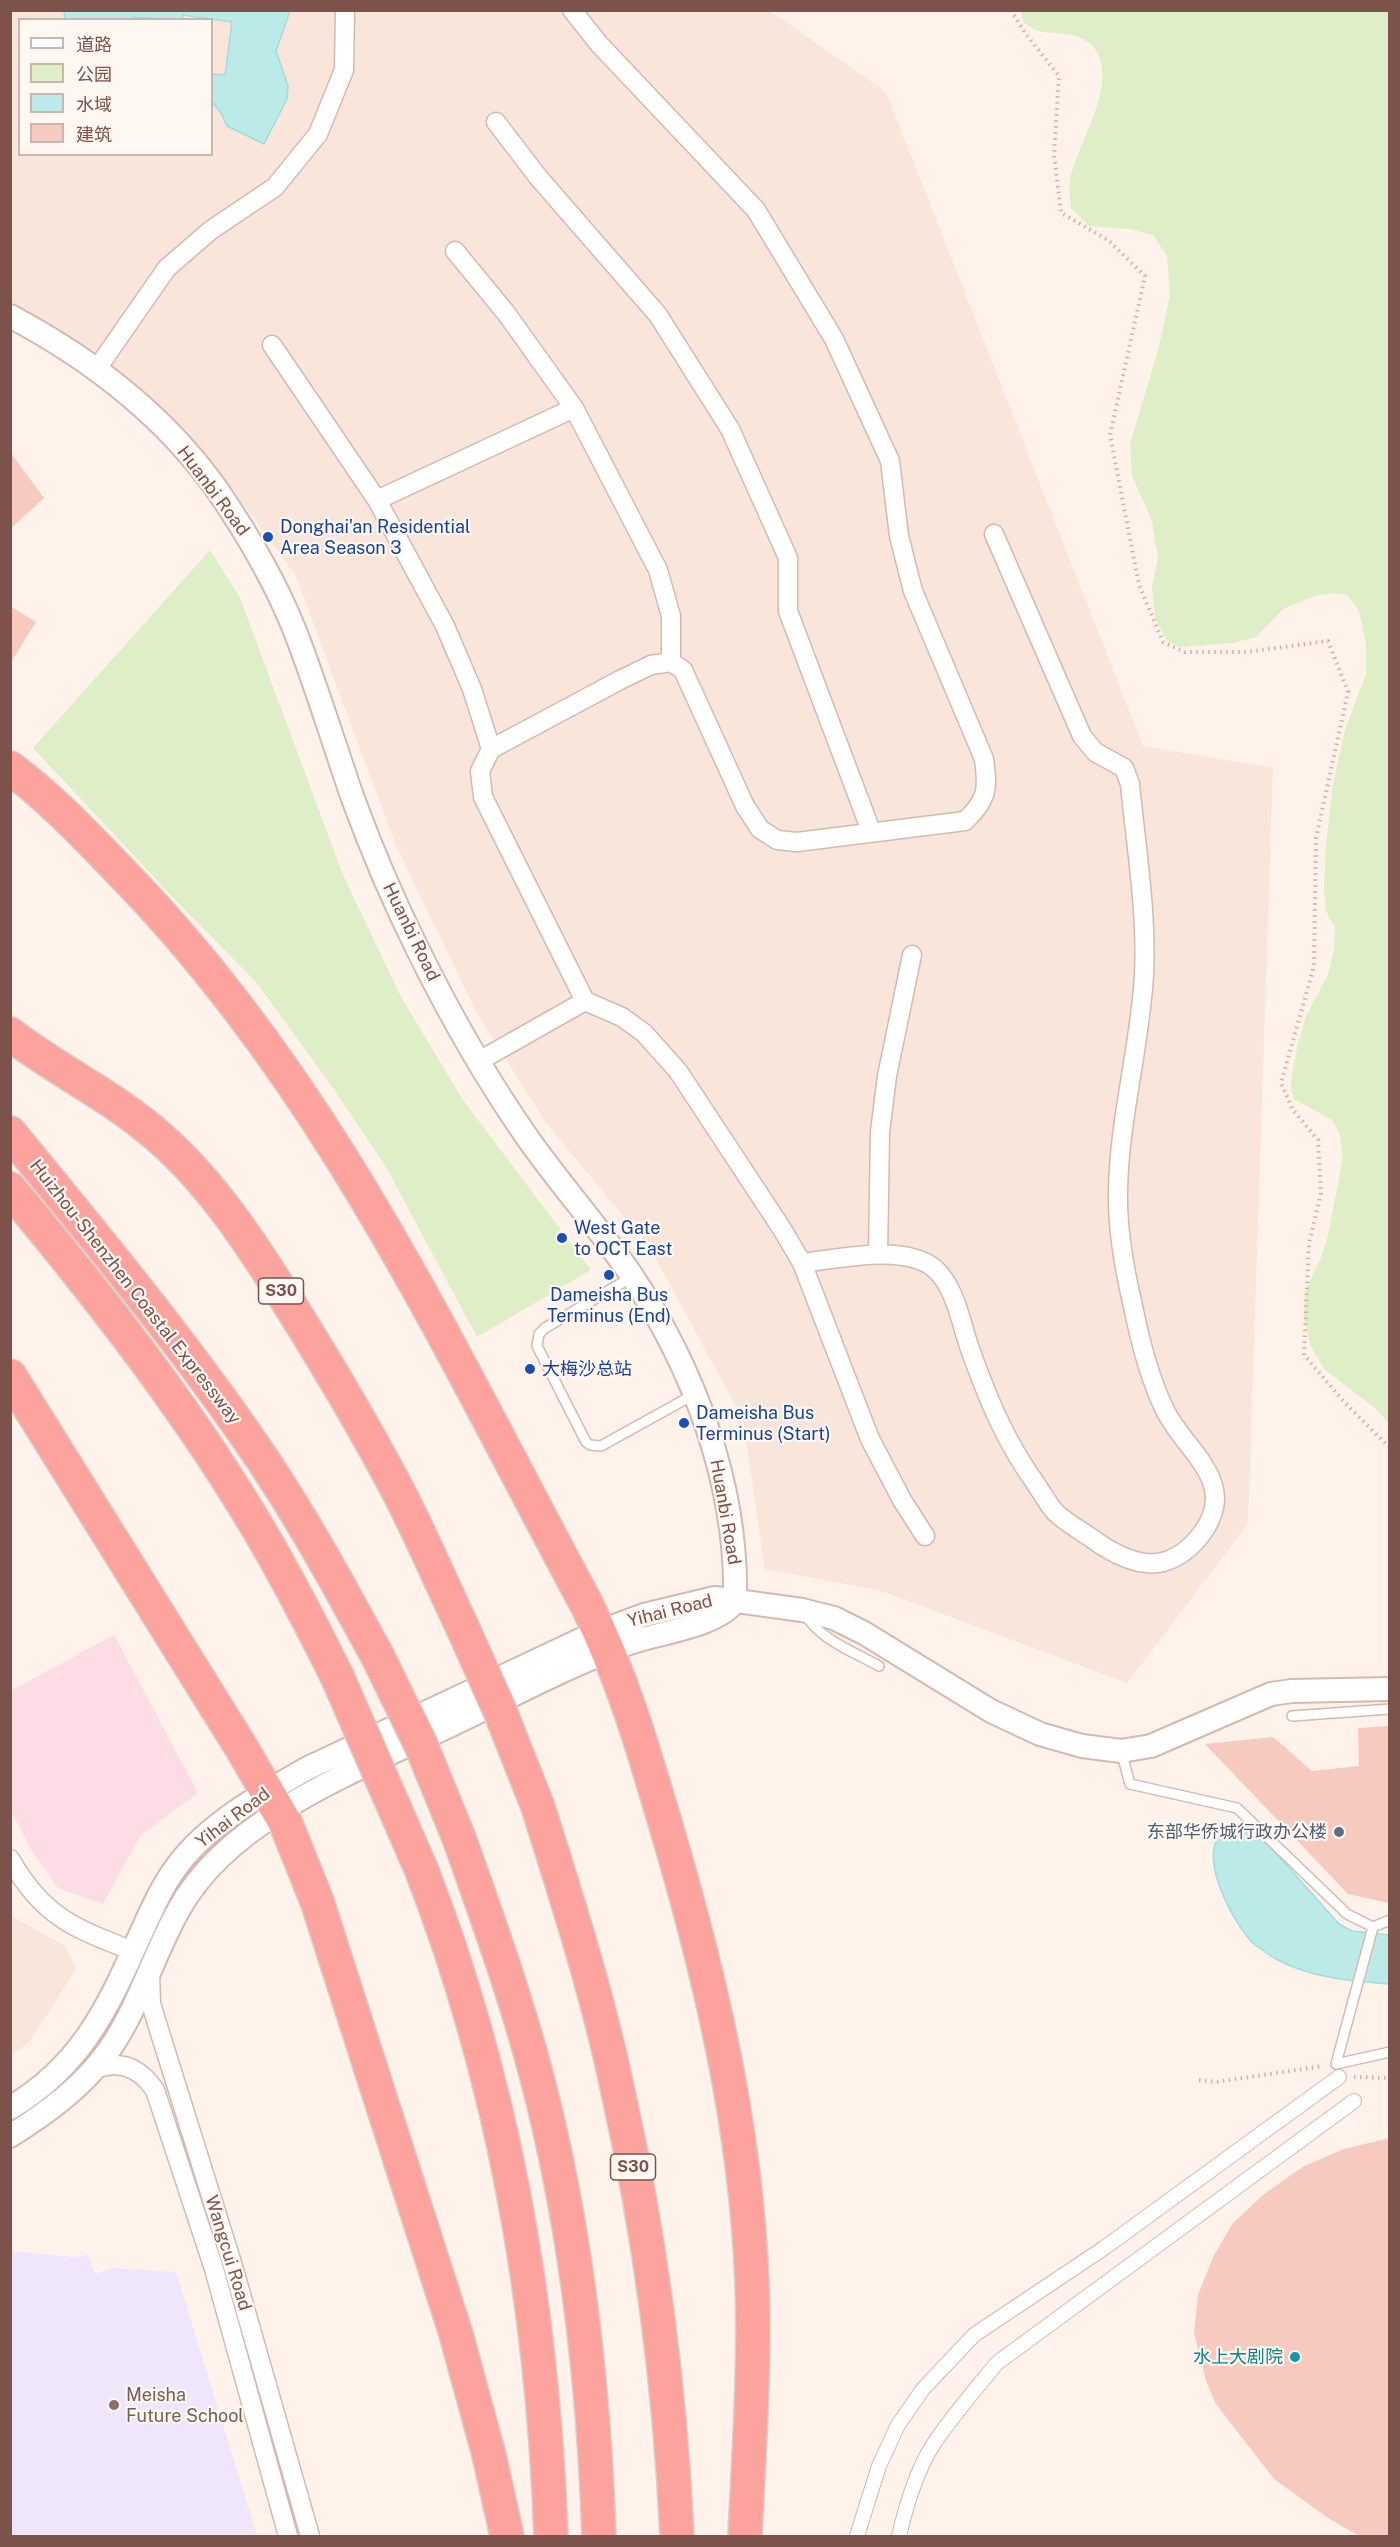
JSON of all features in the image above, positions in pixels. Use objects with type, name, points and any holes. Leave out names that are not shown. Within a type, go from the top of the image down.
[{"type":"highway","points":[[10,768],[68,818],[183,938],[246,1019],[317,1119],[366,1195],[403,1259],[604,1641],[639,1735],[690,1906],[718,2024],[734,2119],[745,2199],[752,2292],[753,2382],[745,2536]]},
{"type":"highway","name":"S30","points":[[10,1034],[41,1057],[120,1107],[159,1137],[196,1173],[222,1204],[272,1277],[338,1381],[396,1487],[500,1711],[538,1807],[580,1942],[614,2074],[641,2208],[663,2362],[677,2536]]},
{"type":"highway","name":"Huizhou-Shenzhen Coastal Expressway","points":[[10,1133],[189,1355],[255,1449],[324,1557],[378,1657],[421,1745],[459,1838],[509,1981],[543,2102],[570,2233],[588,2371],[599,2536]]},
{"type":"highway","points":[[10,1189],[134,1347],[207,1449],[268,1545],[337,1676],[422,1871],[437,1910],[472,2020],[495,2107],[517,2216],[540,2361],[547,2442],[551,2536]]},
{"type":"highway","points":[[10,1376],[274,1801],[317,1901],[431,2254],[473,2395],[507,2536]]},
{"type":"street","points":[[96,370],[167,268],[211,230],[275,187],[318,134],[344,70],[345,10]]},
{"type":"street","points":[[572,10],[599,44],[756,210],[834,339],[890,461],[899,536],[913,591],[984,759],[987,784],[980,806],[965,821],[797,842],[777,840],[760,829],[746,806],[682,670],[671,662],[651,665],[491,749],[480,771],[483,797],[585,1001],[622,1017],[644,1033],[678,1071],[782,1229],[802,1263],[870,1439],[902,1500],[925,1536]]},
{"type":"street","points":[[496,122],[538,177],[658,315],[730,429],[788,558],[788,611],[871,831]]},
{"type":"street","points":[[455,251],[506,313],[574,408],[658,570],[671,616],[671,662]]},
{"type":"street","name":"Huanbi Road","points":[[10,316],[42,334],[131,396],[186,451],[227,504],[258,555],[294,630],[354,799],[393,898],[444,1001],[479,1061],[530,1140],[632,1277],[671,1343],[710,1437],[725,1496],[735,1563],[735,1601]]},
{"type":"street","points":[[272,345],[377,500],[445,626],[472,689],[491,749]]},
{"type":"street","points":[[377,500],[574,408]]},
{"type":"street","points":[[802,1263],[878,1254],[914,1258],[934,1269],[950,1289],[987,1397],[1006,1438],[1056,1512],[1108,1550],[1138,1562],[1160,1563],[1178,1556],[1196,1543],[1213,1516],[1216,1501],[1214,1483],[1167,1416],[1158,1396],[1139,1337],[1123,1261],[1119,1229],[1120,1154],[1144,978],[1145,938],[1130,784],[1124,768],[1095,752],[1083,736],[994,534]]},
{"type":"street","points":[[878,1254],[880,1132],[887,1076],[912,955]]},
{"type":"street","points":[[479,1061],[585,1001]]},
{"type":"street","points":[[735,1601],[802,1610],[834,1618],[864,1632],[966,1697],[1015,1724],[1064,1742],[1121,1750],[1151,1746],[1270,1694],[1292,1691],[1389,1689]]},
{"type":"street","name":"Yihai Road","points":[[10,2136],[47,2111],[93,2070],[118,2036],[172,1922],[196,1882],[308,1768],[604,1641],[651,1636],[715,1619],[730,1609],[735,1601]]},
{"type":"street","name":"Yihai Road","points":[[10,2108],[46,2084],[84,2044],[112,1998],[159,1894],[178,1864],[218,1826],[274,1801]]},
{"type":"street","points":[[10,1859],[33,1893],[56,1916],[80,1930],[133,1951]]},
{"type":"street","name":"Wangcui Road","points":[[150,1970],[151,2003],[232,2264],[310,2536]]},
{"type":"street","name":"Wangcui Road","points":[[93,2070],[116,2064],[136,2070],[148,2079],[161,2104],[214,2269],[288,2536]]},
{"type":"street","points":[[857,2536],[879,2466],[898,2425],[923,2389],[974,2335],[1104,2248],[1337,2071]]},
{"type":"street","points":[[898,2536],[916,2482],[932,2447],[954,2415],[997,2364],[1354,2101]]},
{"type":"lane","points":[[632,1277],[545,1328],[538,1339],[537,1346],[586,1442],[590,1445],[601,1446],[694,1394]]},
{"type":"lane","points":[[802,1610],[816,1629],[879,1666]]},
{"type":"lane","points":[[1292,1716],[1389,1709]]},
{"type":"lane","points":[[1121,1750],[1130,1785],[1237,1808],[1347,1914],[1372,1927],[1389,1920]]},
{"type":"lane","points":[[1337,2071],[1352,1998],[1372,1927]]},
{"type":"lane","points":[[1337,2071],[1389,2052]]},
{"type":"path","points":[[1011,10],[1025,33],[1059,76],[1054,154],[1061,213],[1108,240],[1145,276],[1110,435],[1139,585],[1163,642],[1185,652],[1246,652],[1328,641],[1347,692],[1316,838],[1314,966],[1281,1083],[1293,1110],[1318,1140],[1321,1193],[1309,1243],[1304,1355],[1345,1403],[1389,1448]]},
{"type":"path","points":[[1199,2080],[1216,2082],[1337,2071],[1389,2078]]},
{"type":"shaded area","points":[[10,11],[770,11],[886,92],[1143,746],[1273,768],[1248,1524],[1127,1683],[882,1591],[765,1569],[743,1419],[650,1248],[546,1123],[476,1011],[397,848],[295,574],[218,469],[144,392],[60,330],[11,307]]},
{"type":"shaded area","points":[[114,1635],[198,1793],[140,1836],[103,1904],[58,1888],[30,1848],[11,1811],[10,1691]]},
{"type":"shaded area","points":[[10,1911],[15,1918],[65,1946],[76,1969],[29,2042],[11,2056]]},
{"type":"shaded area","name":"Meisha Future School","points":[[11,2251],[73,2257],[88,2255],[95,2274],[112,2268],[176,2272],[257,2536],[11,2536]]},
{"type":"green space","points":[[1021,11],[1389,11],[1389,1424],[1375,1408],[1325,1370],[1311,1347],[1304,1319],[1305,1292],[1322,1255],[1329,1231],[1343,1157],[1340,1135],[1332,1120],[1294,1099],[1291,1089],[1298,1043],[1306,1016],[1328,974],[1334,951],[1335,928],[1326,911],[1324,891],[1326,846],[1333,784],[1345,730],[1366,674],[1366,644],[1359,611],[1347,595],[1334,593],[1314,596],[1283,609],[1256,637],[1233,643],[1180,647],[1167,641],[1155,618],[1152,587],[1158,558],[1152,521],[1132,476],[1130,444],[1159,347],[1170,295],[1167,256],[1153,235],[1129,229],[1089,226],[1071,208],[1070,181],[1101,90],[1102,72],[1099,55],[1088,42],[1082,39],[1033,29],[1023,22]]},
{"type":"green space","points":[[210,550],[240,598],[343,875],[400,995],[463,1100],[591,1270],[477,1337],[386,1167],[333,1088],[256,982],[182,907],[33,748]]},
{"type":"water","points":[[64,11],[290,11],[276,51],[288,86],[287,99],[264,144],[227,126],[213,103],[213,74],[225,75],[232,22],[183,15],[182,18],[65,18]]},
{"type":"water","points":[[1248,1828],[1258,1833],[1339,1924],[1352,1931],[1389,1935],[1389,1984],[1345,1980],[1302,1970],[1274,1958],[1255,1945],[1229,1908],[1216,1874],[1213,1859],[1215,1845],[1221,1834],[1230,1830]]},
{"type":"building","points":[[10,452],[44,498],[10,529]]},
{"type":"building","points":[[10,606],[36,622],[10,664]]},
{"type":"building","name":"东部华侨城行政办公楼","points":[[1389,1726],[1389,1903],[1348,1894],[1205,1744],[1273,1737],[1312,1771],[1359,1766],[1358,1728]]},
{"type":"building","name":"水上大剧院","points":[[1389,2138],[1389,2536],[1359,2536],[1328,2518],[1274,2479],[1216,2404],[1206,2381],[1194,2333],[1198,2295],[1214,2255],[1233,2223],[1264,2194],[1304,2166],[1344,2149]]},
{"type":"place","name":"Donghai'an Residential Area Season 3","points":[[268,537]]},
{"type":"place","name":"West Gate to OCT East","points":[[562,1238]]},
{"type":"place","name":"Dameisha Bus Terminus (End)","points":[[609,1275]]},
{"type":"place","name":"大梅沙总站","points":[[530,1369]]},
{"type":"place","name":"Dameisha Bus Terminus (Start)","points":[[684,1423]]},
{"type":"place","name":"东部华侨城行政办公楼","points":[[1339,1832]]},
{"type":"place","name":"水上大剧院","points":[[1295,2357]]},
{"type":"place","name":"Meisha Future School","points":[[114,2405]]}]
